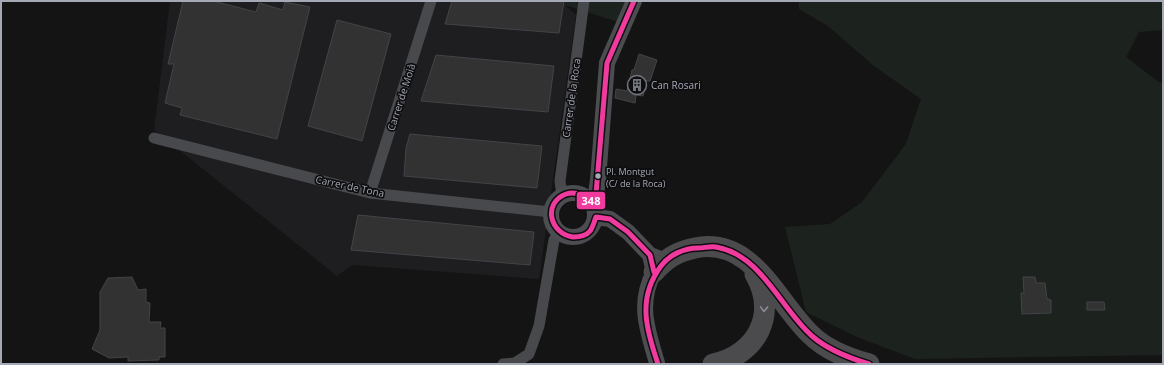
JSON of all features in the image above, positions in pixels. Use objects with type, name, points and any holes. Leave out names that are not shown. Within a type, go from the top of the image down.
[{"type":"highway","points":[[656,263],[682,251],[701,247],[712,247],[732,251],[746,260],[771,286],[811,335],[826,347],[868,364]]},
{"type":"highway","points":[[713,364],[724,362],[735,357],[744,350],[752,343],[762,322],[764,299],[757,278],[746,260]]},
{"type":"street","name":"Carrer de Moià","points":[[370,193],[431,1]]},
{"type":"street","name":"Carrer de la Roca","points":[[562,195],[560,181],[584,1]]},
{"type":"street","points":[[591,201],[596,194],[598,180],[607,63],[634,1]]},
{"type":"street","name":"Carrer de Tona","points":[[154,138],[370,193],[551,212]]},
{"type":"street","points":[[573,192],[585,196],[591,201],[596,217],[590,232],[580,237],[568,238],[559,233],[553,225],[551,212],[555,202],[562,195],[573,192]]},
{"type":"street","points":[[596,217],[610,219],[628,232],[656,263],[647,292],[645,315],[646,327],[658,363]]},
{"type":"street","points":[[503,364],[515,363],[529,354],[539,326],[554,240],[559,233]]},
{"type":"shaded area","points":[[170,1],[565,1],[565,5],[576,15],[539,279],[352,265],[337,276],[154,130]]},
{"type":"shaded area","points":[[565,1],[627,1],[624,24],[565,5]]},
{"type":"shaded area","points":[[799,1],[1163,1],[1163,30],[1139,32],[1126,57],[1163,84],[1163,355],[915,359],[859,338],[806,312],[785,227],[830,224],[862,202],[906,144],[921,99],[874,66],[828,26],[799,9]]},
{"type":"building","points":[[183,1],[213,1],[256,12],[259,3],[283,10],[285,2],[310,7],[277,139],[180,115],[182,108],[165,103],[174,64],[168,64]]},
{"type":"building","points":[[452,1],[564,1],[559,33],[445,24]]},
{"type":"building","points":[[337,20],[391,34],[362,141],[308,126]]},
{"type":"building","name":"Can Rosari","points":[[639,54],[657,60],[650,81],[646,81],[643,96],[636,95],[635,103],[615,98],[616,89],[627,91],[632,70],[634,70]]},
{"type":"building","points":[[436,55],[554,66],[548,112],[421,101]]},
{"type":"building","points":[[410,134],[542,146],[537,188],[404,176],[406,148]]},
{"type":"building","points":[[358,215],[534,232],[530,265],[351,250]]},
{"type":"building","points":[[132,277],[138,290],[146,289],[146,302],[150,303],[149,322],[161,322],[160,328],[165,328],[165,357],[159,357],[159,360],[128,361],[128,357],[109,358],[92,349],[100,330],[100,292],[108,278]]},
{"type":"building","points":[[1023,277],[1035,277],[1036,283],[1045,283],[1047,299],[1051,300],[1051,313],[1022,314],[1021,293],[1024,293]]},
{"type":"building","points":[[1087,302],[1104,302],[1105,310],[1087,310]]},
{"type":"transit line","name":"348","points":[[634,1],[607,63],[596,194],[591,201],[579,194],[573,193],[566,194],[558,198],[554,204],[552,218],[554,224],[559,230],[565,235],[573,237],[582,236],[588,233],[592,228],[596,217],[610,219],[628,232],[650,255],[654,272]]},
{"type":"transit line","name":"348","points":[[658,364],[647,326],[646,314],[646,302],[653,278],[664,262],[673,255],[687,249],[712,247],[732,252],[746,260],[758,271],[801,324],[818,341],[839,353],[869,364]]},
{"type":"place","name":"Can Rosari","points":[[637,85]]},
{"type":"place","name":"Pl. Montgut (C/ de la Roca)","points":[[598,176]]}]
